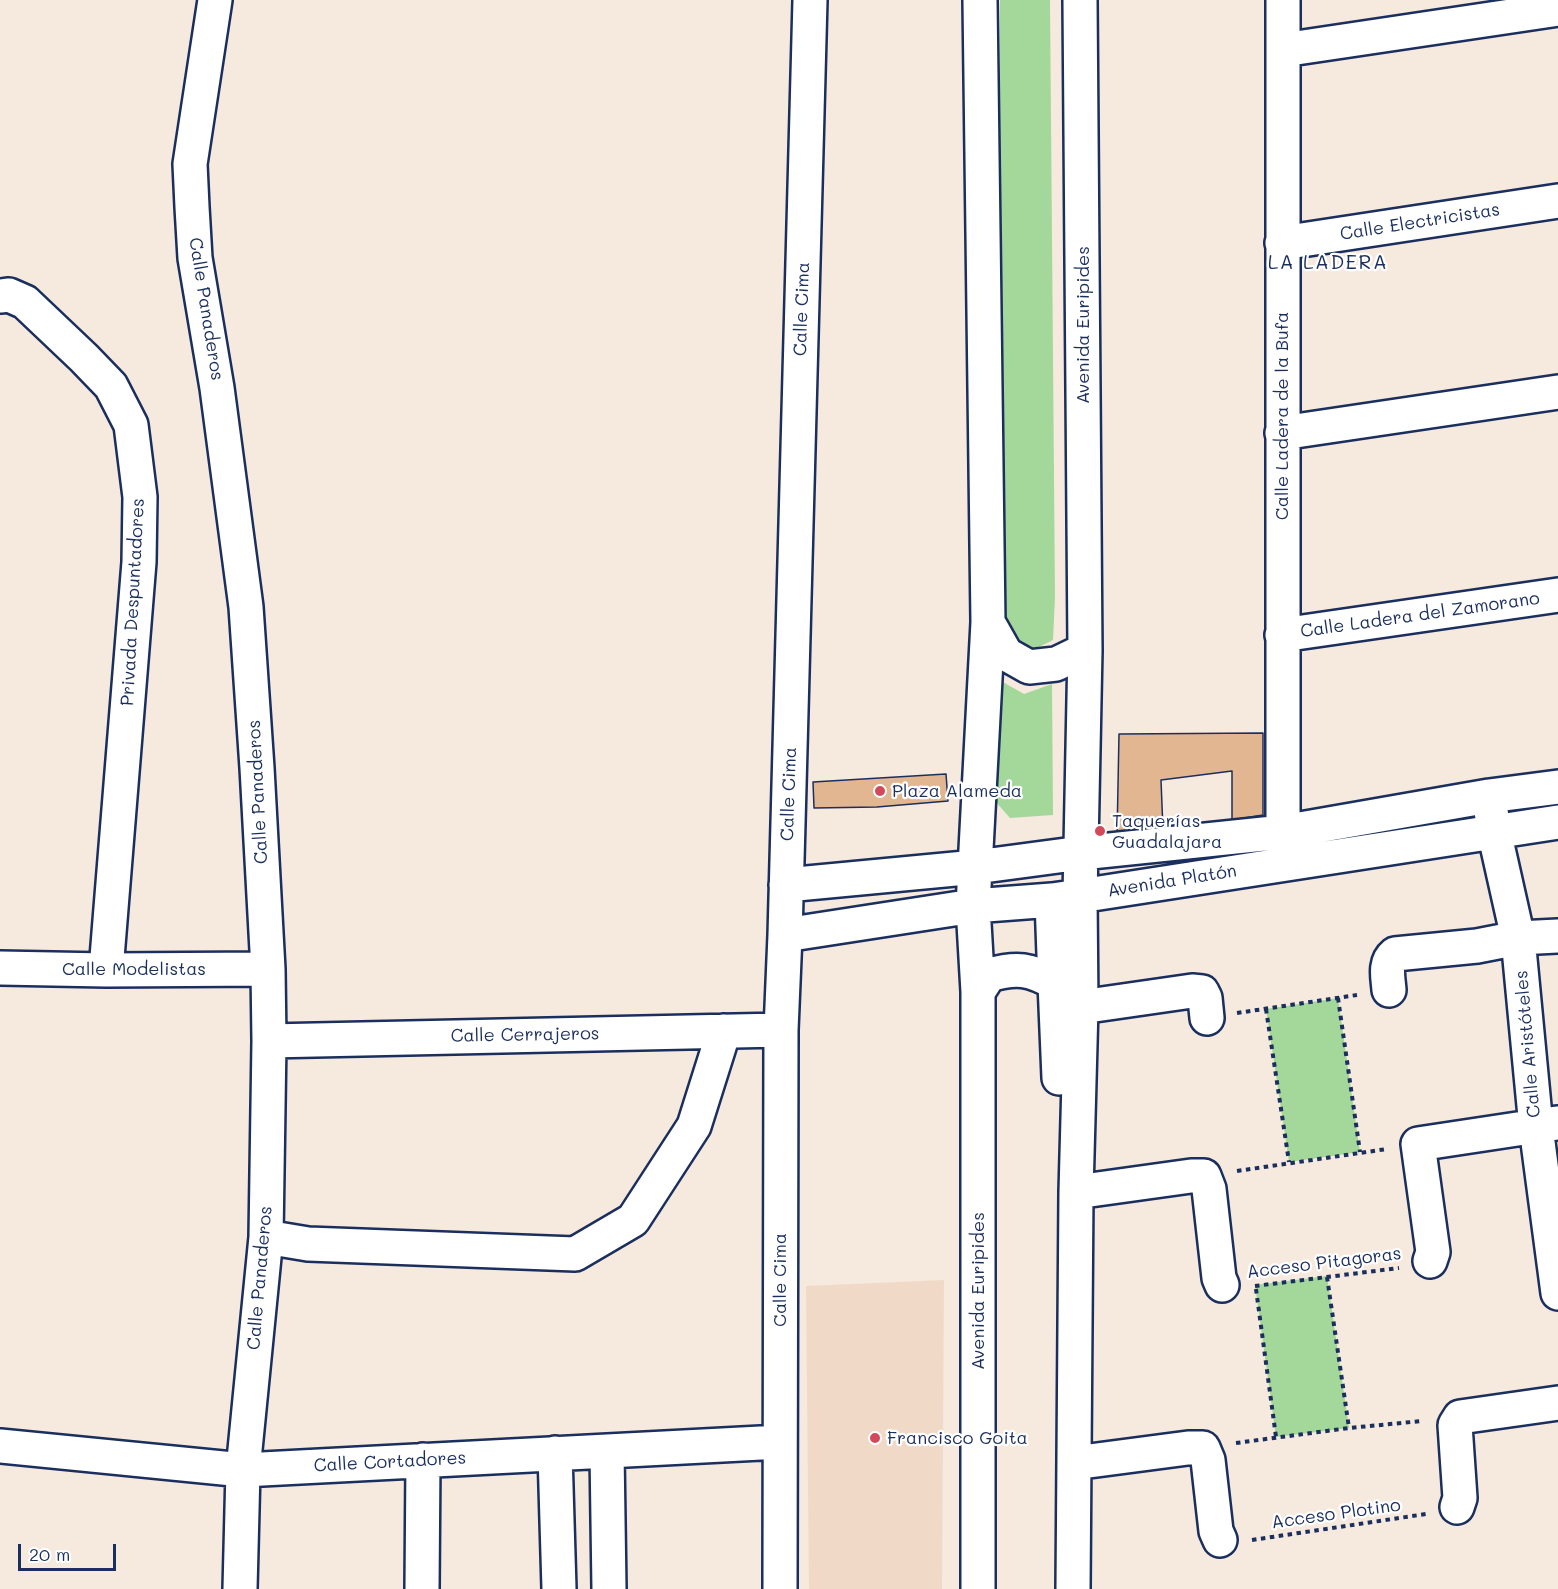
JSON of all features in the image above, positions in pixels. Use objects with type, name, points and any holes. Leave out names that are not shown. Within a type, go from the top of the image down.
[{"type":"street","name":"Calle Panaderos","points":[[215,0],[190,164],[192,207],[195,258],[218,388],[246,607],[268,969],[266,1237],[243,1470],[240,1589]]},
{"type":"street","name":"Calle Cima","points":[[780,1589],[781,1030],[786,935],[810,0]]},
{"type":"street","name":"Avenida Euripides","points":[[978,1589],[978,992],[973,906],[988,622],[980,0]]},
{"type":"street","name":"Avenida Euripides","points":[[1078,1137],[1060,1091],[1055,983],[1066,898],[1081,853],[1085,650],[1080,0]]},
{"type":"street","name":"Calle Ladera de la Bufa","points":[[1283,0],[1283,831]]},
{"type":"street","points":[[1283,50],[1558,9]]},
{"type":"street","name":"Calle Electricistas","points":[[1282,243],[1558,201]]},
{"type":"street","name":"Privada Despuntadores","points":[[0,296],[9,295],[25,302],[84,358],[111,386],[131,425],[141,496],[140,562],[106,970]]},
{"type":"street","points":[[1282,433],[1558,392]]},
{"type":"street","name":"Calle Ladera del Zamorano","points":[[1282,635],[1558,595]]},
{"type":"street","name":"Avenida Euripides","points":[[988,622],[1006,654],[1029,667],[1056,664],[1085,650]]},
{"type":"street","name":"Avenida Platón","points":[[786,885],[976,867],[1283,831],[1489,796],[1558,787]]},
{"type":"street","name":"Calle Aristóteles","points":[[1489,796],[1494,831],[1518,938],[1547,1125],[1558,1293]]},
{"type":"street","name":"Avenida Platón","points":[[786,935],[973,906],[1066,898],[1558,822]]},
{"type":"street","name":"Avenida Euripides","points":[[1066,898],[1081,1007],[1076,1192],[1073,1589]]},
{"type":"street","points":[[1389,990],[1387,968],[1389,959],[1395,954],[1477,946],[1518,938],[1558,936]]},
{"type":"street","name":"Calle Modelistas","points":[[0,968],[268,969]]},
{"type":"street","points":[[978,992],[989,975],[1006,970],[1035,972],[1055,983]]},
{"type":"street","points":[[1081,1007],[1192,991],[1202,992],[1205,998],[1207,1018]]},
{"type":"street","name":"Calle Cerrajeros","points":[[269,1041],[781,1030]]},
{"type":"street","points":[[266,1237],[308,1244],[575,1254],[633,1220],[694,1126],[724,1031]]},
{"type":"street","points":[[1430,1262],[1433,1252],[1418,1144],[1547,1125]]},
{"type":"street","points":[[1076,1192],[1204,1176],[1209,1189],[1219,1278],[1222,1285]]},
{"type":"street","points":[[1457,1507],[1460,1498],[1455,1425],[1460,1418],[1558,1403]]},
{"type":"street","name":"Calle Cortadores","points":[[0,1446],[243,1470],[780,1442]]},
{"type":"street","points":[[1074,1463],[1188,1448],[1203,1449],[1208,1460],[1216,1531],[1220,1540]]},
{"type":"street","points":[[607,1451],[609,1589]]},
{"type":"street","points":[[555,1453],[559,1589]]},
{"type":"street","points":[[422,1589],[423,1460]]},
{"type":"path","points":[[1207,1018],[1389,990]]},
{"type":"path","points":[[1338,998],[1360,1152]]},
{"type":"path","points":[[1266,1009],[1288,1162]]},
{"type":"path","points":[[1204,1176],[1418,1144]]},
{"type":"path","name":"Acceso Pitagoras","points":[[1222,1285],[1230,1288],[1255,1286],[1430,1262]]},
{"type":"path","points":[[1327,1276],[1348,1428]]},
{"type":"path","points":[[1255,1286],[1276,1437]]},
{"type":"path","points":[[1203,1449],[1348,1428],[1460,1418]]},
{"type":"path","name":"Acceso Plotino","points":[[1220,1540],[1230,1543],[1448,1511],[1457,1507]]},
{"type":"shaded area","name":"Francisco Goita","points":[[944,1280],[942,1589],[809,1589],[806,1286]]},
{"type":"green space","points":[[1000,0],[1050,0],[1055,597],[1053,640],[1029,652],[1008,640],[999,603]]},
{"type":"green space","points":[[994,677],[1024,694],[1052,684],[1053,815],[1010,818],[995,801]]},
{"type":"green space","points":[[1338,998],[1360,1152],[1289,1162],[1266,1009]]},
{"type":"green space","points":[[1327,1276],[1349,1428],[1276,1437],[1255,1285]]},
{"type":"building","points":[[1263,733],[1263,815],[1232,820],[1232,771],[1161,780],[1163,830],[1117,836],[1119,734]]},
{"type":"building","name":"Plaza Alameda","points":[[946,774],[948,801],[877,807],[814,808],[813,782]]},
{"type":"place","name":"Plaza Alameda","points":[[880,791]]},
{"type":"place","name":"Taquerías Guadalajara","points":[[1100,831]]},
{"type":"place","name":"Francisco Goita","points":[[875,1438]]},
{"type":"district","name":"LA LADERA","points":[[1328,263]]}]
